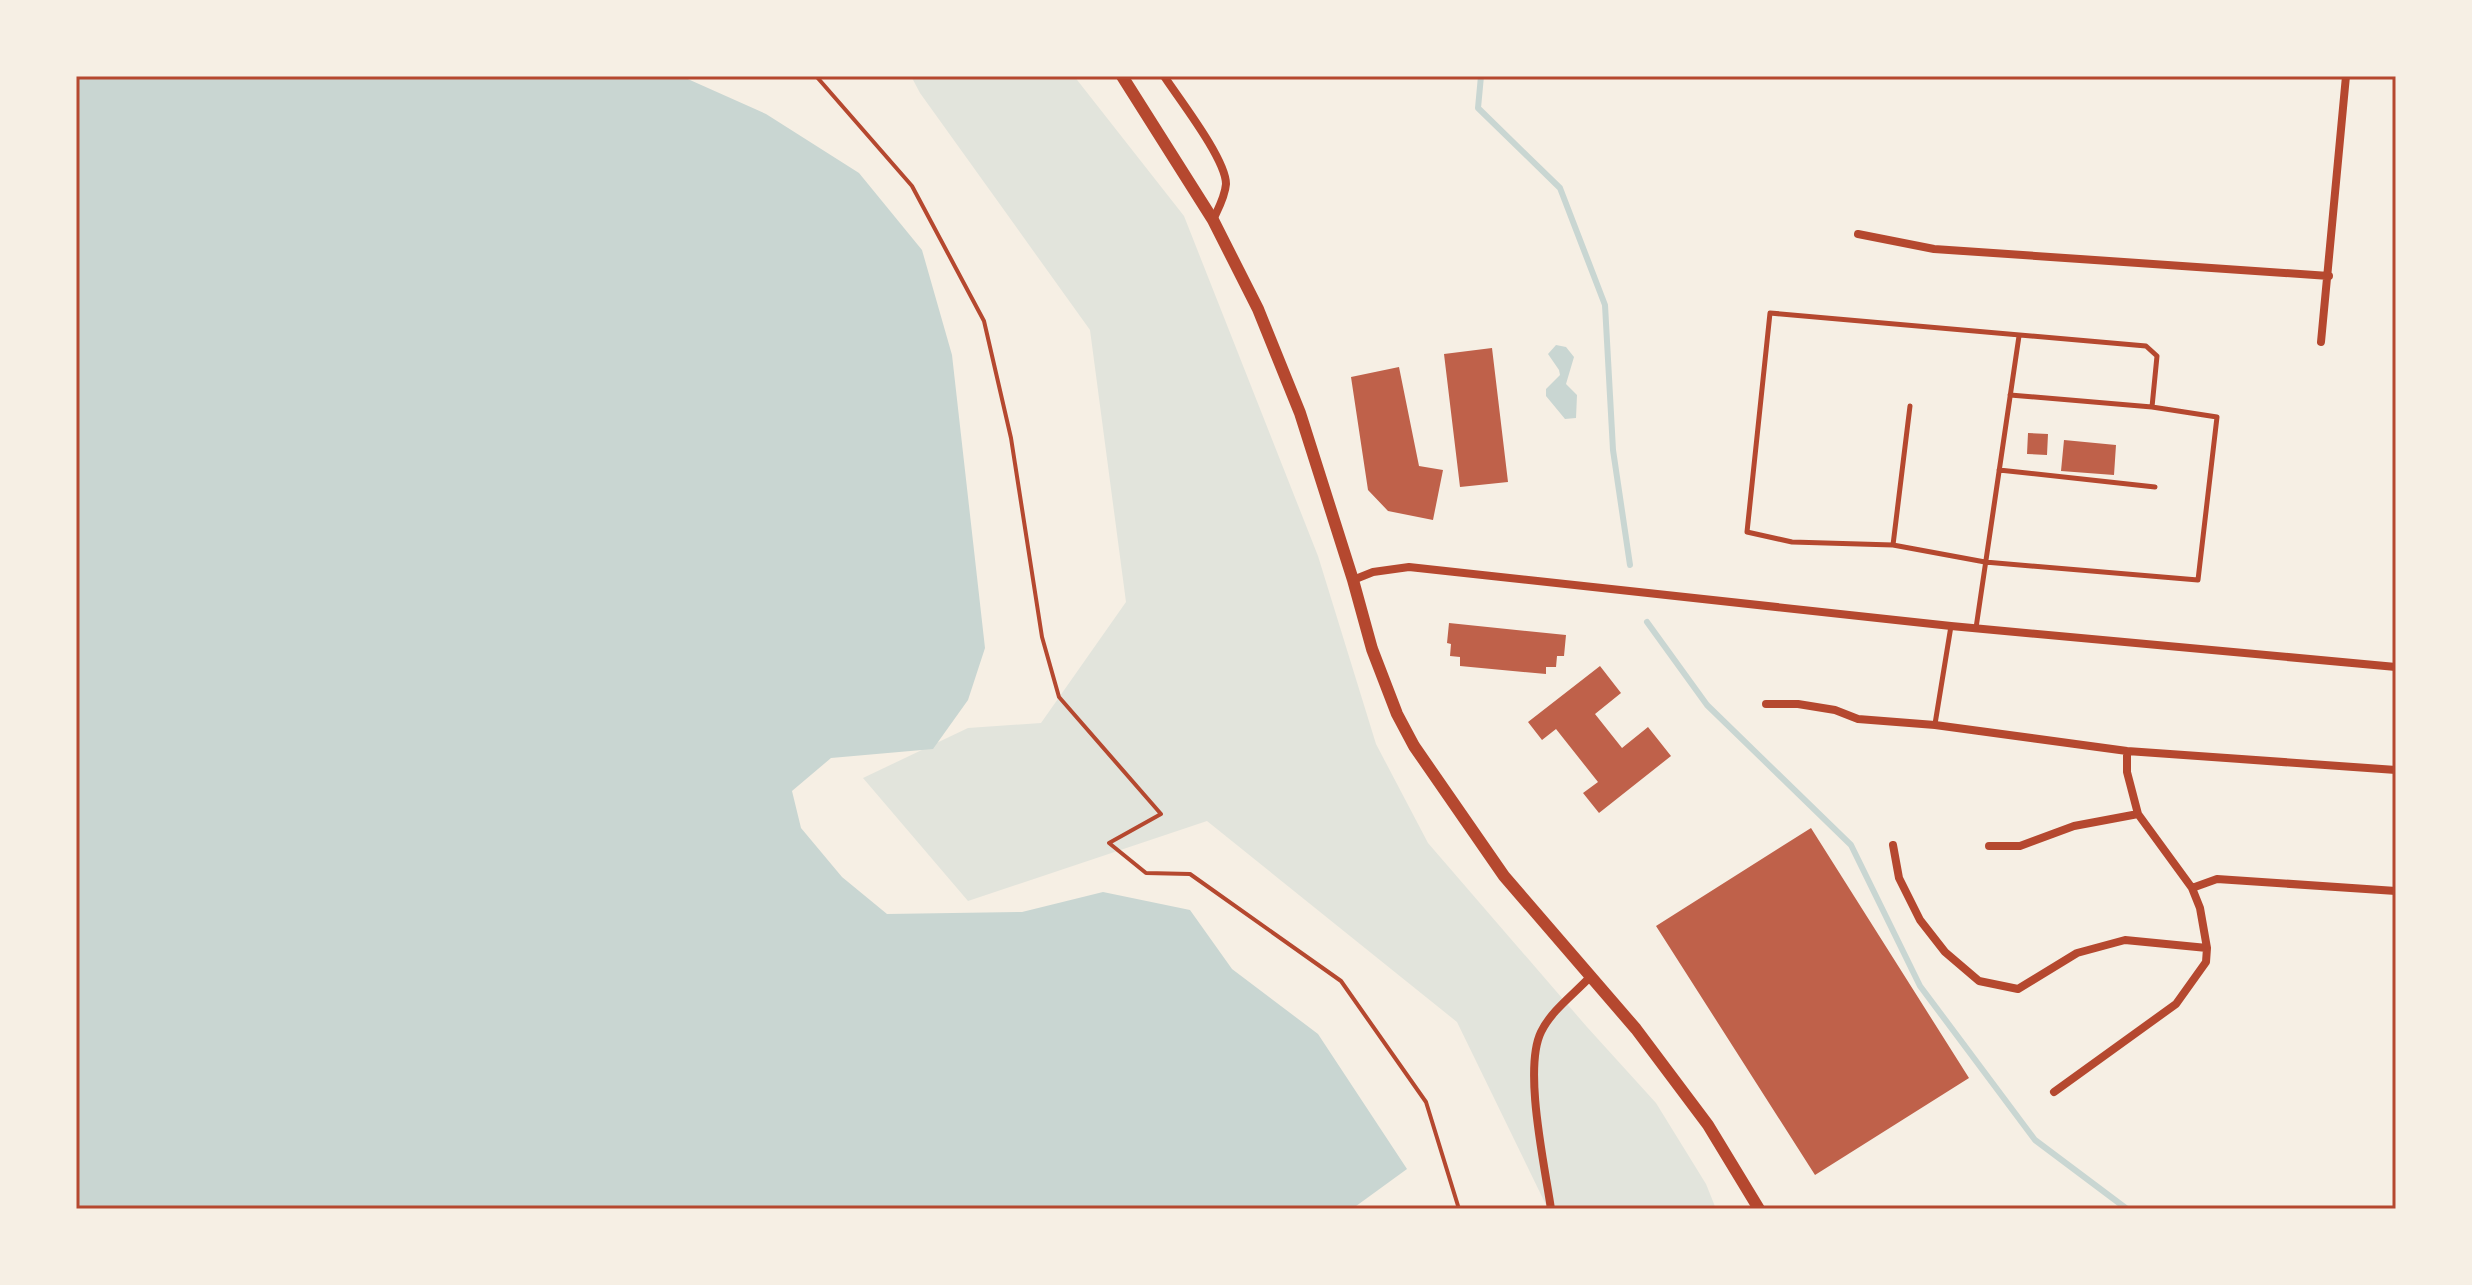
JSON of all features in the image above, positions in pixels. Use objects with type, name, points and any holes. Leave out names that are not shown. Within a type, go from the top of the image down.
[{"type":"street","points":[[1122,76],[1213,220],[1258,309],[1300,413],[1372,649],[1397,714],[1414,746],[1504,876],[1636,1029],[1708,1125],[1759,1209]]},
{"type":"street","points":[[1164,76],[1222,165],[1226,182],[1213,220]]},
{"type":"street","points":[[2321,342],[2346,76]]},
{"type":"street","points":[[1858,234],[1934,249],[2329,276]]},
{"type":"street","points":[[1353,580],[1373,572],[1409,567],[1951,626],[2396,667]]},
{"type":"street","points":[[1766,704],[1798,704],[1835,710],[1858,719],[1935,725],[2127,751],[2396,770]]},
{"type":"street","points":[[2054,1092],[2176,1004],[2206,962],[2207,948],[2200,908],[2192,888],[2138,814],[2127,772],[2127,751]]},
{"type":"street","points":[[1989,846],[2020,846],[2074,826],[2138,814]]},
{"type":"street","points":[[1893,845],[1899,878],[1920,920],[1945,952],[1979,981],[2018,989],[2077,953],[2125,940],[2207,948]]},
{"type":"street","points":[[2192,888],[2217,879],[2396,891]]},
{"type":"street","points":[[1551,1209],[1536,1098],[1536,1051],[1540,1033],[1548,1021],[1590,977]]},
{"type":"lane","points":[[2010,395],[2152,407],[2217,417],[2198,580],[1985,562],[1893,545],[1792,542],[1747,532],[1770,313],[2146,346],[2157,356],[2152,407]]},
{"type":"lane","points":[[1976,628],[2019,336]]},
{"type":"lane","points":[[1893,545],[1910,406]]},
{"type":"lane","points":[[1999,470],[2155,487]]},
{"type":"lane","points":[[1935,725],[1951,626]]},
{"type":"path","points":[[816,76],[912,186],[984,321],[1011,438],[1042,637],[1059,697],[1161,814],[1109,843],[1146,873],[1190,874],[1341,981],[1426,1102],[1459,1209]]},
{"type":"shaded area","points":[[76,76],[681,76],[766,114],[859,173],[922,250],[952,355],[985,648],[968,700],[933,749],[831,758],[792,791],[801,828],[842,877],[887,914],[1022,912],[1103,892],[1190,910],[1232,969],[1318,1034],[1407,1169],[1352,1209],[76,1209]]},
{"type":"shaded area","points":[[911,76],[1074,76],[1184,216],[1318,556],[1376,744],[1428,843],[1656,1103],[1706,1184],[1716,1209],[1548,1209],[1457,1022],[1207,821],[968,901],[863,778],[968,728],[1041,723],[1126,602],[1090,330],[920,93]]},
{"type":"shaded area","points":[[1556,345],[1566,347],[1574,357],[1566,384],[1577,395],[1576,418],[1565,419],[1546,396],[1546,389],[1560,375],[1548,354]]},
{"type":"building","points":[[1492,348],[1508,482],[1460,487],[1444,354]]},
{"type":"building","points":[[1399,367],[1419,466],[1443,470],[1433,520],[1388,511],[1368,490],[1351,377]]},
{"type":"building","points":[[2028,433],[2048,434],[2047,455],[2027,454]]},
{"type":"building","points":[[2064,440],[2116,445],[2114,475],[2061,471]]},
{"type":"building","points":[[1449,623],[1566,635],[1564,656],[1557,656],[1556,667],[1546,667],[1546,674],[1460,666],[1460,657],[1450,656],[1451,644],[1447,643]]},
{"type":"building","points":[[1600,666],[1621,693],[1595,714],[1622,748],[1648,727],[1671,756],[1599,813],[1583,793],[1598,782],[1556,729],[1542,740],[1528,722]]},
{"type":"building","points":[[1811,828],[1969,1078],[1815,1175],[1656,926]]},
{"type":"waterway","points":[[1481,76],[1478,108],[1560,188],[1605,305],[1613,450],[1630,565]]},
{"type":"waterway","points":[[1647,622],[1707,705],[1851,845],[1920,986],[2035,1140],[2127,1209]]}]
